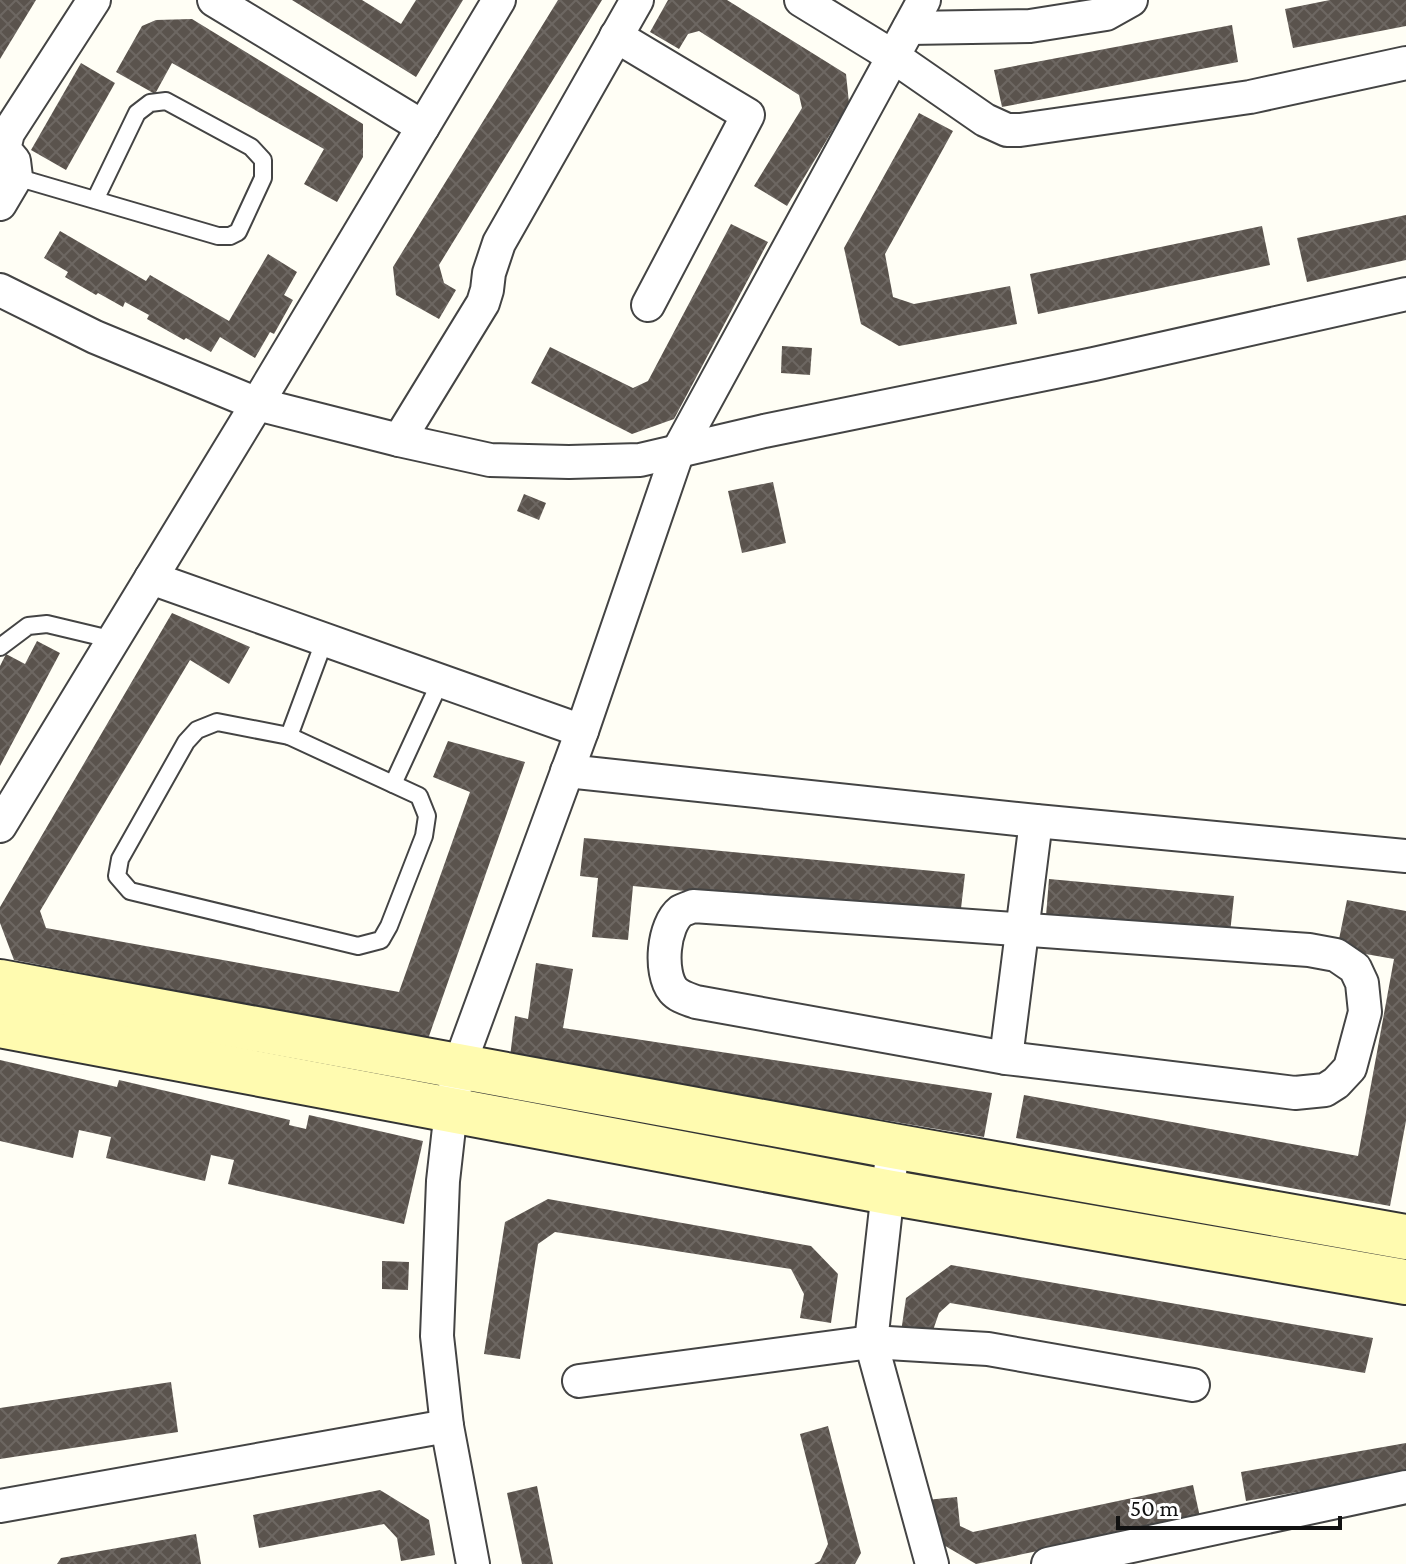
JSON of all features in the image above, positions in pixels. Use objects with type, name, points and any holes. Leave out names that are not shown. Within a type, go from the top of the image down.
[{"type":"street","points":[[8,191],[14,161],[4,149],[8,133],[94,0]]},
{"type":"street","points":[[0,826],[499,0]]},
{"type":"street","points":[[399,440],[483,303],[499,243],[637,0]]},
{"type":"street","points":[[801,0],[894,57],[985,120],[1007,130],[1250,97],[1406,63]]},
{"type":"street","points":[[473,1564],[447,1426],[437,1336],[443,1181],[459,1066],[582,731],[678,451],[917,14],[1030,26],[1106,14],[1131,0]]},
{"type":"street","points":[[221,2],[423,127]]},
{"type":"street","points":[[616,36],[748,115],[648,305]]},
{"type":"street","points":[[0,290],[95,337],[257,404],[490,460],[569,462],[640,460],[1406,294]]},
{"type":"street","points":[[151,578],[582,731]]},
{"type":"street","points":[[567,771],[1036,821],[1406,856]]},
{"type":"street","points":[[1006,1058],[1036,821]]},
{"type":"street","points":[[693,906],[1022,930],[1309,950],[1336,955],[1355,968],[1362,983],[1365,1012],[1350,1068],[1325,1090],[1295,1093],[1006,1058],[696,1002],[672,989],[664,959],[667,939],[679,913],[693,906]]},
{"type":"street","points":[[0,982],[1406,1237]]},
{"type":"street","points":[[0,1025],[887,1192],[1406,1282]]},
{"type":"street","points":[[893,1146],[871,1342],[932,1564]]},
{"type":"street","points":[[579,1381],[871,1342],[988,1349],[1193,1385]]},
{"type":"street","points":[[0,1506],[447,1426]]},
{"type":"street","points":[[1048,1564],[1406,1487]]},
{"type":"lane","points":[[8,191],[95,200],[218,236],[230,236],[238,232],[263,178],[263,160],[251,147],[166,101],[150,103],[137,113],[95,200]]},
{"type":"lane","points":[[0,647],[28,626],[47,624],[114,640]]},
{"type":"lane","points":[[289,736],[325,639]]},
{"type":"lane","points":[[393,784],[441,680]]},
{"type":"lane","points":[[217,722],[289,736],[419,796],[427,816],[424,836],[381,940],[358,946],[130,891],[117,876],[120,859],[186,742],[197,730],[217,722]]},
{"type":"building","points":[[0,0],[36,0],[0,59]]},
{"type":"building","points":[[292,0],[362,0],[401,24],[416,0],[463,0],[416,77]]},
{"type":"building","points":[[558,0],[602,0],[439,265],[444,283],[456,290],[439,319],[396,295],[393,267]]},
{"type":"building","points":[[668,0],[727,0],[846,74],[849,103],[787,206],[754,186],[802,108],[799,95],[699,31],[688,34],[679,49],[650,32]]},
{"type":"building","points":[[1330,0],[1406,0],[1406,26],[1293,48],[1285,9]]},
{"type":"building","points":[[192,19],[363,124],[363,157],[337,202],[304,184],[324,149],[172,63],[155,94],[116,72],[142,26],[156,20]]},
{"type":"building","points":[[1232,25],[1238,62],[1002,107],[994,70]]},
{"type":"building","points":[[81,63],[115,83],[66,170],[31,150]]},
{"type":"building","points":[[919,113],[953,131],[885,254],[893,297],[914,304],[1010,286],[1017,324],[899,346],[861,324],[844,248]]},
{"type":"building","points":[[1406,215],[1406,260],[1307,282],[1297,238]]},
{"type":"building","points":[[731,224],[768,242],[674,419],[632,434],[531,383],[550,347],[633,388],[648,381]]},
{"type":"building","points":[[1262,226],[1270,265],[1038,314],[1030,274]]},
{"type":"building","points":[[60,231],[146,281],[150,275],[229,321],[268,254],[297,272],[284,295],[293,300],[274,334],[270,332],[255,358],[220,337],[211,352],[147,319],[149,315],[125,302],[123,307],[65,277],[68,272],[44,258]]},
{"type":"building","points":[[782,346],[812,348],[810,375],[781,373]]},
{"type":"building","points":[[773,482],[786,543],[742,553],[728,491]]},
{"type":"building","points":[[524,494],[546,503],[539,520],[517,511]]},
{"type":"building","points":[[172,613],[250,647],[229,684],[190,660],[40,911],[46,928],[399,992],[470,792],[433,777],[448,741],[525,762],[428,1039],[14,960],[0,923],[0,907]]},
{"type":"building","points":[[37,641],[60,653],[0,766],[0,666],[6,654],[25,664]]},
{"type":"building","points":[[584,838],[965,874],[960,917],[633,886],[628,940],[592,937],[598,878],[580,876]]},
{"type":"building","points":[[1049,879],[1234,896],[1230,933],[1046,916]]},
{"type":"building","points":[[1347,900],[1406,911],[1406,1121],[1390,1206],[1016,1138],[1024,1095],[1358,1156],[1394,959],[1337,949]]},
{"type":"building","points":[[536,963],[573,969],[563,1028],[992,1093],[984,1137],[510,1057],[515,1016],[528,1019]]},
{"type":"building","points":[[0,1060],[117,1087],[119,1080],[290,1120],[289,1125],[306,1129],[309,1115],[423,1141],[404,1224],[228,1184],[234,1160],[211,1155],[205,1181],[106,1158],[111,1137],[79,1130],[73,1158],[0,1141]]},
{"type":"building","points":[[548,1199],[811,1246],[838,1274],[831,1323],[800,1318],[804,1294],[791,1269],[555,1232],[538,1244],[520,1359],[484,1354],[505,1222]]},
{"type":"building","points":[[382,1261],[409,1262],[408,1290],[382,1289]]},
{"type":"building","points":[[951,1265],[1373,1338],[1365,1373],[950,1303],[939,1313],[931,1336],[901,1332],[906,1298]]},
{"type":"building","points":[[171,1382],[178,1432],[0,1459],[0,1408]]},
{"type":"building","points":[[828,1426],[861,1553],[855,1564],[814,1564],[820,1561],[828,1544],[800,1434]]},
{"type":"building","points":[[1406,1443],[1406,1473],[1246,1501],[1241,1472]]},
{"type":"building","points":[[1193,1485],[1200,1517],[976,1564],[930,1537],[926,1500],[957,1497],[960,1526],[973,1532]]},
{"type":"building","points":[[537,1486],[553,1564],[522,1564],[507,1493]]},
{"type":"building","points":[[380,1490],[429,1520],[435,1555],[401,1561],[397,1538],[384,1524],[259,1548],[253,1515]]},
{"type":"building","points":[[196,1534],[201,1564],[57,1564],[61,1558]]}]
